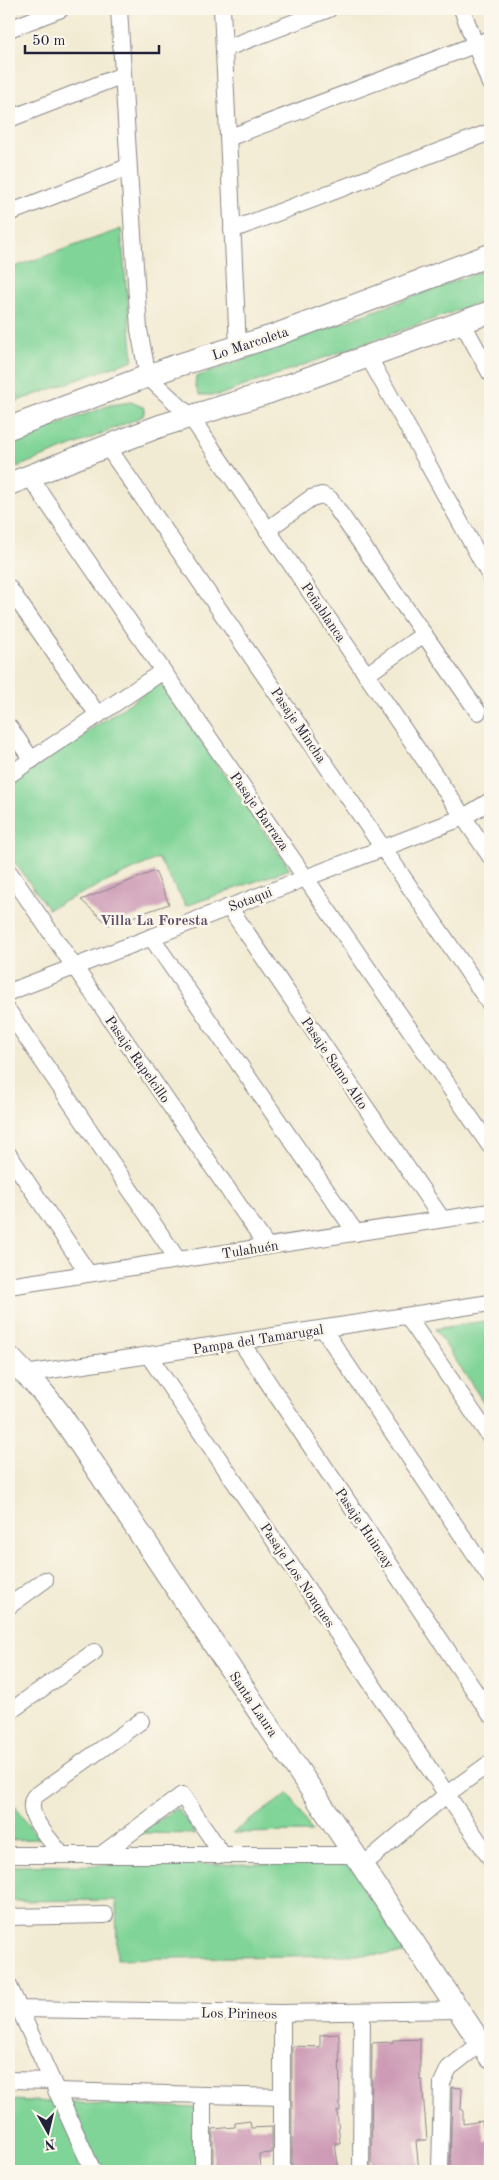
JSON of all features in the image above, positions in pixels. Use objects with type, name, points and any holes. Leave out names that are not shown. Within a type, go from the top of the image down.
[{"type":"street","points":[[9,29],[61,9]]},
{"type":"street","points":[[119,9],[138,330],[148,377]]},
{"type":"street","points":[[222,9],[238,347]]},
{"type":"street","points":[[224,49],[329,9]]},
{"type":"street","points":[[462,9],[483,42],[490,84]]},
{"type":"street","points":[[228,138],[483,42]]},
{"type":"street","points":[[9,119],[123,75]]},
{"type":"street","points":[[232,230],[490,132]]},
{"type":"street","points":[[9,212],[128,167]]},
{"type":"street","name":"Lo Marcoleta","points":[[9,428],[148,377],[273,336],[490,255]]},
{"type":"street","points":[[19,480],[190,416],[270,392],[490,312]]},
{"type":"street","points":[[462,322],[490,373]]},
{"type":"street","points":[[368,356],[490,576]]},
{"type":"street","name":"Peñablanca","points":[[148,377],[190,416],[490,856]]},
{"type":"street","name":"Pasaje Mincha","points":[[107,446],[490,1004]]},
{"type":"street","name":"Pasaje Barraza","points":[[19,480],[163,671],[490,1146]]},
{"type":"street","points":[[267,530],[316,495],[326,496],[333,501],[478,712]]},
{"type":"street","points":[[9,588],[98,715]]},
{"type":"street","points":[[366,675],[424,634]]},
{"type":"street","points":[[9,775],[163,671]]},
{"type":"street","points":[[9,727],[32,760]]},
{"type":"street","name":"Sotaqui","points":[[9,992],[464,817],[490,801]]},
{"type":"street","name":"Pasaje Rapelcillo","points":[[9,872],[267,1246]]},
{"type":"street","name":"Pasaje Samo Alto","points":[[229,907],[442,1219]]},
{"type":"street","points":[[152,937],[356,1232]]},
{"type":"street","points":[[9,1012],[178,1260]]},
{"type":"street","points":[[9,1155],[88,1274]]},
{"type":"street","name":"Tulahuén","points":[[9,1286],[490,1212]]},
{"type":"street","name":"Pampa del Tamarugal","points":[[25,1374],[490,1303]]},
{"type":"street","points":[[407,1316],[490,1437]]},
{"type":"street","points":[[323,1329],[490,1577]]},
{"type":"street","name":"Pasaje Huincay","points":[[241,1342],[490,1714]]},
{"type":"street","name":"Pasaje Los Nonques","points":[[149,1356],[490,1858]]},
{"type":"street","name":"Santa Laura","points":[[9,1357],[60,1414],[486,2050]]},
{"type":"street","points":[[9,1606],[45,1580]]},
{"type":"street","points":[[9,1712],[94,1652]]},
{"type":"street","points":[[61,1854],[34,1815],[31,1805],[34,1796],[141,1721]]},
{"type":"street","points":[[9,1855],[222,1854],[359,1860],[490,1763]]},
{"type":"street","points":[[102,1854],[182,1795],[222,1854]]},
{"type":"street","points":[[9,1917],[105,1915]]},
{"type":"street","points":[[9,1986],[14,2006],[54,2086],[93,2171]]},
{"type":"street","name":"Los Pirineos","points":[[14,2006],[282,2014],[458,2010]]},
{"type":"street","points":[[361,2171],[362,2012]]},
{"type":"street","points":[[282,2014],[282,2171]]},
{"type":"street","points":[[440,2171],[442,2083],[449,2068],[486,2050]]},
{"type":"street","points":[[9,2080],[54,2086],[203,2095],[282,2097]]},
{"type":"street","points":[[203,2095],[203,2171]]},
{"type":"green space","points":[[121,229],[133,360],[9,404],[9,269]]},
{"type":"green space","points":[[490,268],[490,299],[219,395],[200,395],[195,385],[196,377]]},
{"type":"green space","points":[[131,402],[145,408],[143,416],[9,470],[9,443],[110,405]]},
{"type":"green space","points":[[160,683],[290,869],[186,906],[158,858],[48,909],[9,854],[9,784]]},
{"type":"green space","points":[[490,1320],[490,1412],[435,1329]]},
{"type":"green space","points":[[289,1793],[312,1832],[232,1833]]},
{"type":"green space","points":[[9,1798],[39,1839],[9,1840]]},
{"type":"green space","points":[[177,1808],[196,1834],[139,1833]]},
{"type":"green space","points":[[351,1863],[405,1954],[117,1959],[116,1900],[9,1901],[9,1866]]},
{"type":"green space","points":[[9,2100],[196,2108],[198,2166],[193,2171],[9,2171]]},
{"type":"building","points":[[155,871],[169,904],[109,925],[81,900]]},
{"type":"building","points":[[339,2034],[340,2111],[337,2111],[340,2143],[335,2143],[339,2171],[292,2171],[292,2046],[320,2047],[320,2035]]},
{"type":"building","points":[[420,2039],[420,2080],[422,2080],[427,2140],[416,2141],[419,2171],[371,2171],[372,2043]]},
{"type":"building","points":[[452,2087],[462,2088],[461,2110],[463,2110],[463,2124],[482,2121],[485,2142],[490,2141],[490,2171],[450,2171]]},
{"type":"building","points":[[250,2121],[251,2128],[272,2127],[272,2153],[259,2154],[260,2171],[213,2171],[213,2129],[235,2127],[235,2123]]},
{"type":"district","name":"Villa La Foresta","points":[[154,920]]}]
